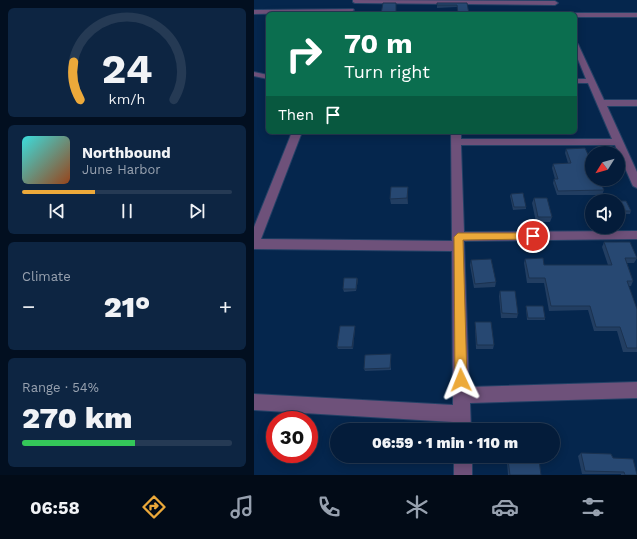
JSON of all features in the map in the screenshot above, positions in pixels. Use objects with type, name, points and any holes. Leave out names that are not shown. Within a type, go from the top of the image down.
[{"type":"street","points":[[254,12],[350,12],[355,1],[453,5],[555,4]]},
{"type":"street","points":[[577,15],[637,15]]},
{"type":"street","points":[[577,48],[637,184]]},
{"type":"street","points":[[254,74],[266,77]]},
{"type":"street","points":[[577,81],[592,81]]},
{"type":"street","points":[[601,102],[637,103]]},
{"type":"street","points":[[296,134],[254,243],[458,241],[637,235]]},
{"type":"street","points":[[254,402],[462,422],[456,137],[618,142]]},
{"type":"street","points":[[462,395],[637,390]]},
{"type":"street","points":[[463,463],[463,475]]},
{"type":"building","points":[[383,3],[396,3],[396,12],[381,12]]},
{"type":"building","points":[[437,3],[467,3],[469,12],[458,12],[457,5],[437,5]]},
{"type":"building","points":[[585,148],[585,186],[602,186],[604,190],[558,191],[554,179],[558,179],[553,164],[571,163],[566,149]]},
{"type":"building","points":[[391,187],[408,187],[407,198],[390,199]]},
{"type":"building","points":[[523,193],[526,207],[514,207],[511,194]]},
{"type":"building","points":[[534,198],[547,198],[552,217],[538,217]]},
{"type":"building","points":[[625,201],[626,201],[631,211],[625,211]]},
{"type":"building","points":[[604,242],[630,242],[637,258],[625,258],[633,281],[627,281],[637,309],[637,348],[627,348],[620,327],[596,327],[590,306],[551,306],[545,278],[529,278],[525,259],[543,258],[544,265],[612,265]]},
{"type":"building","points":[[491,259],[496,282],[475,284],[471,260]]},
{"type":"building","points":[[344,278],[357,278],[356,289],[343,289]]},
{"type":"building","points":[[500,291],[515,291],[518,314],[502,313]]},
{"type":"building","points":[[526,306],[543,306],[545,318],[528,318]]},
{"type":"building","points":[[475,322],[491,322],[494,345],[477,345]]},
{"type":"building","points":[[340,326],[355,326],[352,347],[337,347]]},
{"type":"building","points":[[391,354],[390,368],[364,369],[365,355]]},
{"type":"building","points":[[581,453],[611,454],[613,458],[633,459],[637,475],[625,475],[624,472],[585,471]]},
{"type":"building","points":[[508,463],[539,463],[541,475],[510,475]]},
{"type":"route","points":[[461,380],[458,237],[533,236]]}]
